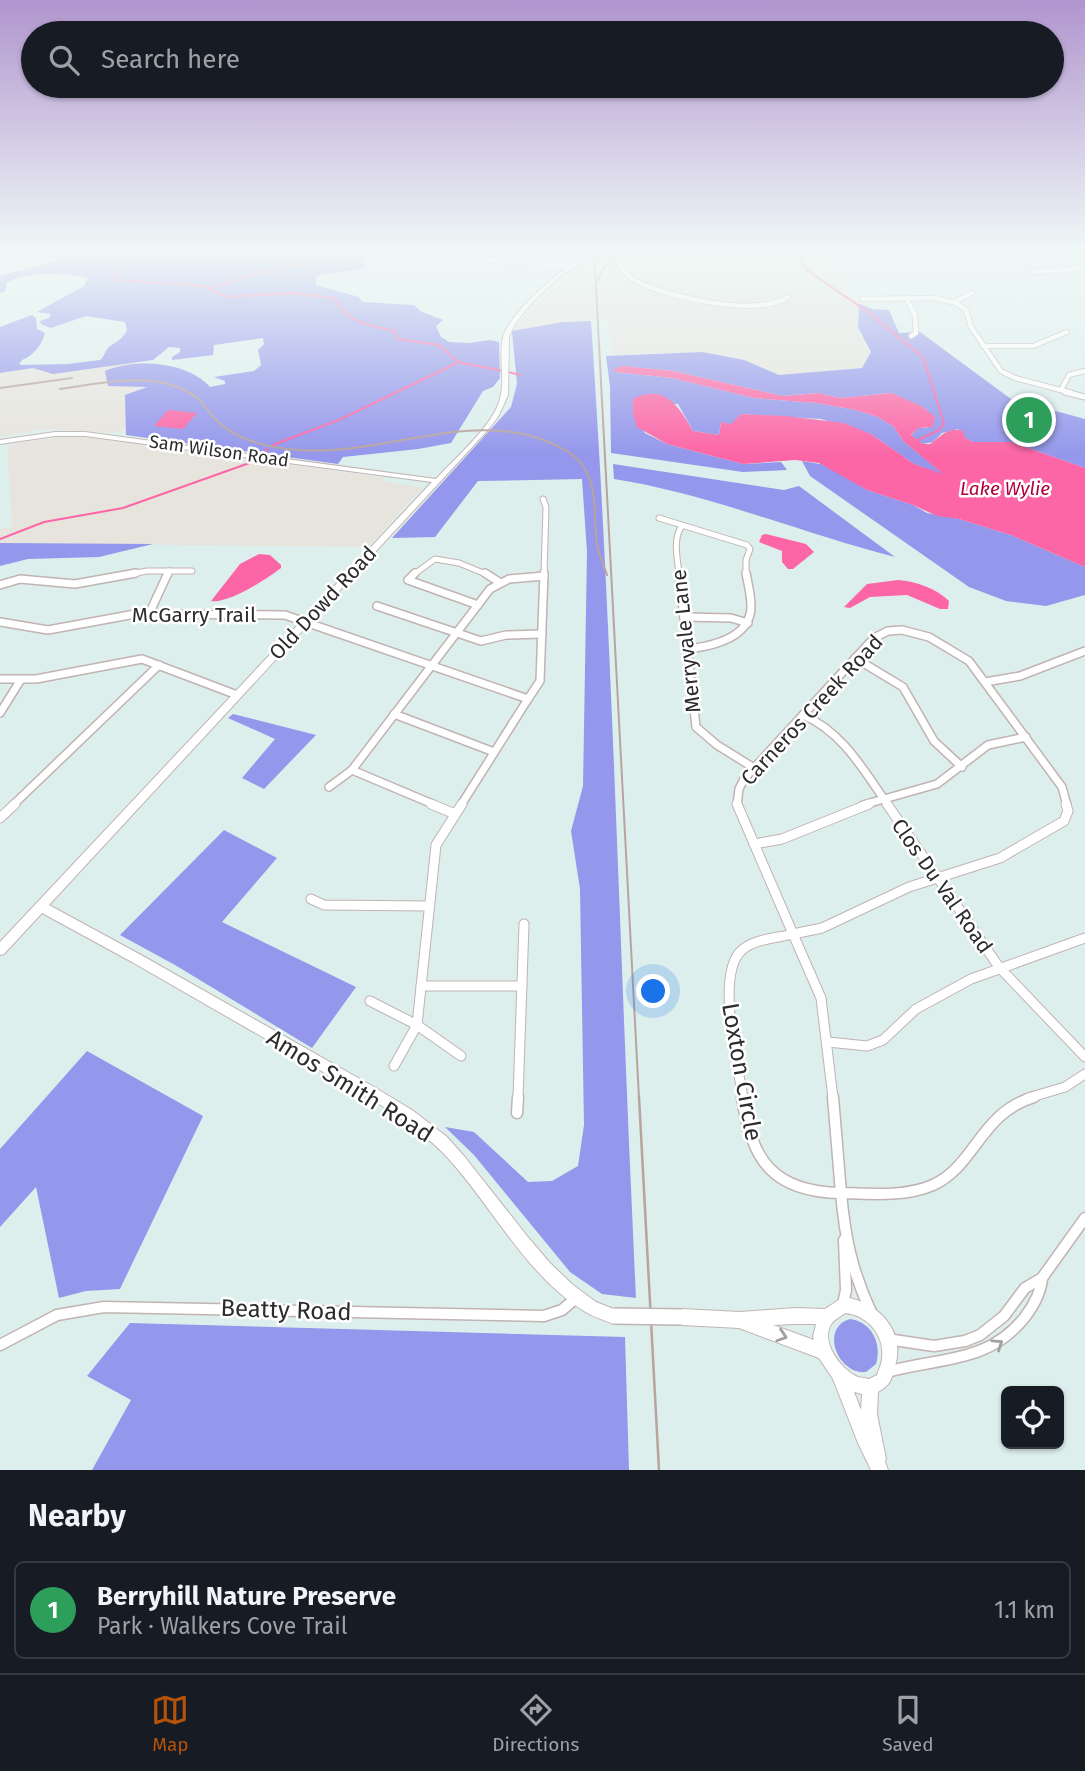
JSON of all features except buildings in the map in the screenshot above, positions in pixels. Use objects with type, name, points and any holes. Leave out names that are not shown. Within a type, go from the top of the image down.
[{"type":"street","name":"Old Dowd Road","points":[[0,950],[499,413],[506,395],[506,335],[514,319]]},
{"type":"street","points":[[911,337],[916,333],[916,319]]},
{"type":"street","points":[[969,319],[971,327],[999,369],[1007,375],[1085,397]]},
{"type":"street","points":[[983,345],[1033,346],[1067,332]]},
{"type":"street","points":[[1061,390],[1069,375],[1085,372]]},
{"type":"street","name":"Sam Wilson Road","points":[[0,442],[55,434],[85,434],[438,481]]},
{"type":"street","points":[[394,1066],[417,1025],[436,845],[540,681],[546,507],[542,499]]},
{"type":"street","points":[[660,518],[747,545],[750,549],[745,564],[753,611],[748,623],[720,644],[688,649]]},
{"type":"street","name":"Merryvale Lane","points":[[682,526],[678,531],[676,546],[696,727],[717,745],[754,768]]},
{"type":"street","points":[[478,605],[408,580],[425,564],[443,559],[491,575],[499,582]]},
{"type":"street","points":[[0,585],[31,578],[75,584],[147,571],[192,571]]},
{"type":"street","points":[[149,614],[169,571]]},
{"type":"street","points":[[329,786],[352,770],[478,605],[499,582],[513,577],[544,576]]},
{"type":"street","points":[[377,606],[481,641],[506,635],[542,634]]},
{"type":"street","name":"McGarry Trail","points":[[0,622],[48,630],[127,615],[285,615],[528,699]]},
{"type":"street","points":[[684,617],[731,618],[748,623]]},
{"type":"street","name":"Carneros Creek Road","points":[[794,934],[822,928],[909,887],[1000,858],[1064,821],[1068,811],[1067,798],[1026,737],[963,657],[929,637],[908,630],[878,634],[754,768],[738,789],[737,799],[821,998],[828,1042],[845,1236],[855,1278],[873,1316]]},
{"type":"street","points":[[985,682],[1026,674],[1085,650]]},
{"type":"street","points":[[855,658],[903,687],[934,741],[962,767]]},
{"type":"street","points":[[0,679],[20,681],[142,659],[237,695]]},
{"type":"street","points":[[0,818],[159,665]]},
{"type":"street","points":[[0,713],[20,681]]},
{"type":"street","points":[[394,714],[494,752]]},
{"type":"street","name":"Clos Du Val Road","points":[[803,715],[817,721],[849,749],[999,967],[1085,1057]]},
{"type":"street","points":[[754,844],[782,839],[854,808],[937,784],[988,746],[1026,737]]},
{"type":"street","points":[[352,770],[455,814]]},
{"type":"street","points":[[311,899],[324,905],[429,906]]},
{"type":"street","name":"Amos Smith Road","points":[[42,907],[344,1078],[428,1129],[471,1174],[547,1270],[576,1298],[594,1310],[614,1316],[740,1320],[826,1317]]},
{"type":"street","points":[[517,1113],[524,924]]},
{"type":"street","name":"Loxton Circle","points":[[794,934],[745,948],[736,956],[729,972],[728,991],[746,1124],[756,1153],[775,1175],[807,1191],[842,1194],[916,1190],[939,1182],[1003,1111],[1017,1103],[1063,1088],[1085,1074]]},
{"type":"street","points":[[828,1042],[867,1046],[883,1040],[916,1009],[971,979],[1085,938]]},
{"type":"street","points":[[421,986],[522,986]]},
{"type":"street","points":[[370,1002],[417,1025],[461,1056]]},
{"type":"street","points":[[887,1372],[915,1363],[969,1358],[996,1346],[1020,1325],[1040,1294],[1042,1278],[1085,1218]]},
{"type":"street","name":"Carneros Creek Road","points":[[843,1305],[846,1290],[842,1249],[845,1236]]},
{"type":"street","points":[[887,1339],[929,1346],[971,1339],[996,1324],[1032,1282],[1042,1278]]},
{"type":"street","name":"Beatty Road","points":[[0,1345],[45,1320],[87,1308],[194,1307],[544,1316],[562,1310],[576,1298]]},
{"type":"street","points":[[841,1378],[860,1387],[870,1387],[877,1384],[887,1372],[890,1350],[887,1339],[873,1316],[863,1308],[843,1305],[833,1309],[826,1317],[822,1339],[824,1352],[841,1378],[866,1443],[880,1470]]},
{"type":"street","name":"Amos Smith Road","points":[[740,1320],[824,1352]]},
{"type":"street","points":[[870,1387],[869,1414],[880,1470]]},
{"type":"shaded area","points":[[22,319],[36,319],[37,329],[45,333],[42,342],[19,364],[68,364],[100,360],[127,330],[125,322],[103,319],[439,319],[443,320],[436,326],[441,337],[449,342],[499,342],[500,378],[493,387],[483,391],[451,443],[343,457],[338,464],[126,435],[125,395],[147,387],[108,386],[105,371],[131,364],[160,364],[188,372],[210,387],[225,384],[225,381],[214,377],[254,371],[261,365],[258,350],[264,344],[263,338],[214,345],[213,355],[172,360],[172,357],[180,352],[180,348],[169,347],[153,360],[53,374],[33,368],[0,373],[0,327]]},
{"type":"shaded area","points":[[47,319],[78,319],[51,328],[40,321]]},
{"type":"shaded area","points":[[522,319],[858,319],[858,327],[871,352],[862,368],[779,375],[744,360],[701,352],[612,355],[608,320],[563,322],[512,331]]},
{"type":"shaded area","points":[[858,319],[893,319],[899,333],[920,332],[1011,399],[1085,419],[1085,468],[1011,442],[973,442],[965,438],[958,429],[942,433],[933,442],[923,444],[911,436],[918,427],[927,428],[926,409],[892,393],[840,398],[818,393],[783,396],[673,371],[632,367],[615,369],[615,372],[672,378],[754,398],[816,403],[878,417],[894,427],[903,441],[946,476],[914,464],[871,434],[821,419],[741,414],[731,425],[721,422],[719,435],[693,431],[678,404],[633,404],[633,415],[645,433],[667,444],[743,464],[781,462],[787,470],[743,472],[611,453],[610,386],[606,356],[702,352],[744,360],[779,375],[862,368],[871,352],[858,327]]},
{"type":"shaded area","points":[[591,321],[611,687],[636,1298],[602,1294],[570,1272],[474,1155],[445,1127],[474,1132],[528,1182],[552,1181],[578,1166],[584,1125],[580,889],[571,831],[583,786],[587,552],[582,479],[478,481],[435,537],[392,538],[511,407],[517,384],[512,331],[563,322]]},
{"type":"shaded area","points":[[137,360],[139,428],[111,433],[45,429],[0,437],[0,371],[37,366],[48,373]]},
{"type":"shaded area","points":[[65,436],[90,437],[384,478],[383,481],[422,488],[368,547],[0,543],[0,529],[12,526],[7,445]]},
{"type":"shaded area","points":[[802,461],[826,465],[867,490],[913,505],[927,513],[959,519],[1011,535],[1085,567],[1085,595],[1046,606],[1006,601],[969,587],[810,476]]},
{"type":"shaded area","points":[[613,464],[784,490],[799,486],[895,557],[685,494],[614,479]]},
{"type":"shaded area","points":[[0,543],[153,544],[99,557],[28,559],[0,566]]},
{"type":"shaded area","points":[[233,714],[316,735],[264,789],[242,778],[275,739],[228,718]]},
{"type":"shaded area","points":[[224,830],[277,858],[222,922],[356,987],[312,1048],[120,935]]},
{"type":"shaded area","points":[[87,1051],[203,1116],[120,1289],[86,1291],[59,1298],[36,1187],[0,1227],[0,1149]]},
{"type":"shaded area","points":[[850,1319],[864,1324],[874,1335],[878,1356],[876,1364],[866,1372],[847,1366],[836,1350],[835,1332],[841,1324]]},
{"type":"shaded area","points":[[130,1323],[625,1337],[629,1470],[92,1470],[131,1400],[87,1376]]},
{"type":"water","name":"Lake Wylie","points":[[623,366],[673,371],[783,396],[818,393],[840,398],[892,393],[923,407],[935,417],[933,427],[918,428],[911,435],[923,444],[930,444],[945,433],[957,430],[963,431],[965,438],[973,442],[1011,442],[1085,468],[1085,567],[1011,535],[959,519],[937,516],[867,490],[819,463],[795,460],[743,464],[667,444],[637,427],[633,415],[633,399],[644,395],[662,396],[676,406],[693,431],[719,435],[721,422],[731,424],[741,414],[844,423],[871,434],[914,464],[943,474],[903,441],[894,427],[878,417],[816,403],[754,398],[672,378],[615,372],[615,368]]},
{"type":"water","points":[[168,410],[197,413],[183,429],[154,426]]},
{"type":"water","points":[[762,535],[806,544],[814,552],[793,569],[788,569],[782,562],[782,551],[759,542]]},
{"type":"water","points":[[259,554],[270,555],[281,568],[237,595],[211,601],[240,564]]},
{"type":"water","points":[[898,580],[932,589],[949,601],[948,609],[940,609],[907,595],[870,597],[850,608],[844,607],[867,584]]},
{"type":"waterway","points":[[353,319],[395,331],[397,339],[439,345],[458,362],[503,371]]},
{"type":"waterway","points":[[876,319],[923,357],[944,423],[939,430],[918,440]]},
{"type":"waterway","points":[[273,445],[341,419],[457,363]]},
{"type":"waterway","points":[[508,372],[520,375]]},
{"type":"waterway","points":[[261,454],[268,449]]},
{"type":"waterway","points":[[0,539],[44,522],[123,508],[255,461]]},
{"type":"railway","points":[[598,319],[639,1098]]},
{"type":"railway","points":[[0,388],[72,378]]},
{"type":"railway","points":[[60,389],[126,380],[175,386],[194,396],[216,420],[234,433],[254,442],[288,449],[332,450],[468,431],[501,431],[534,437],[565,450],[585,469],[593,492],[597,545],[607,575]]},
{"type":"railway","points":[[639,1097],[659,1470]]},
{"type":"place","name":"Berryhill Nature Preserve","points":[[1029,420]]}]
